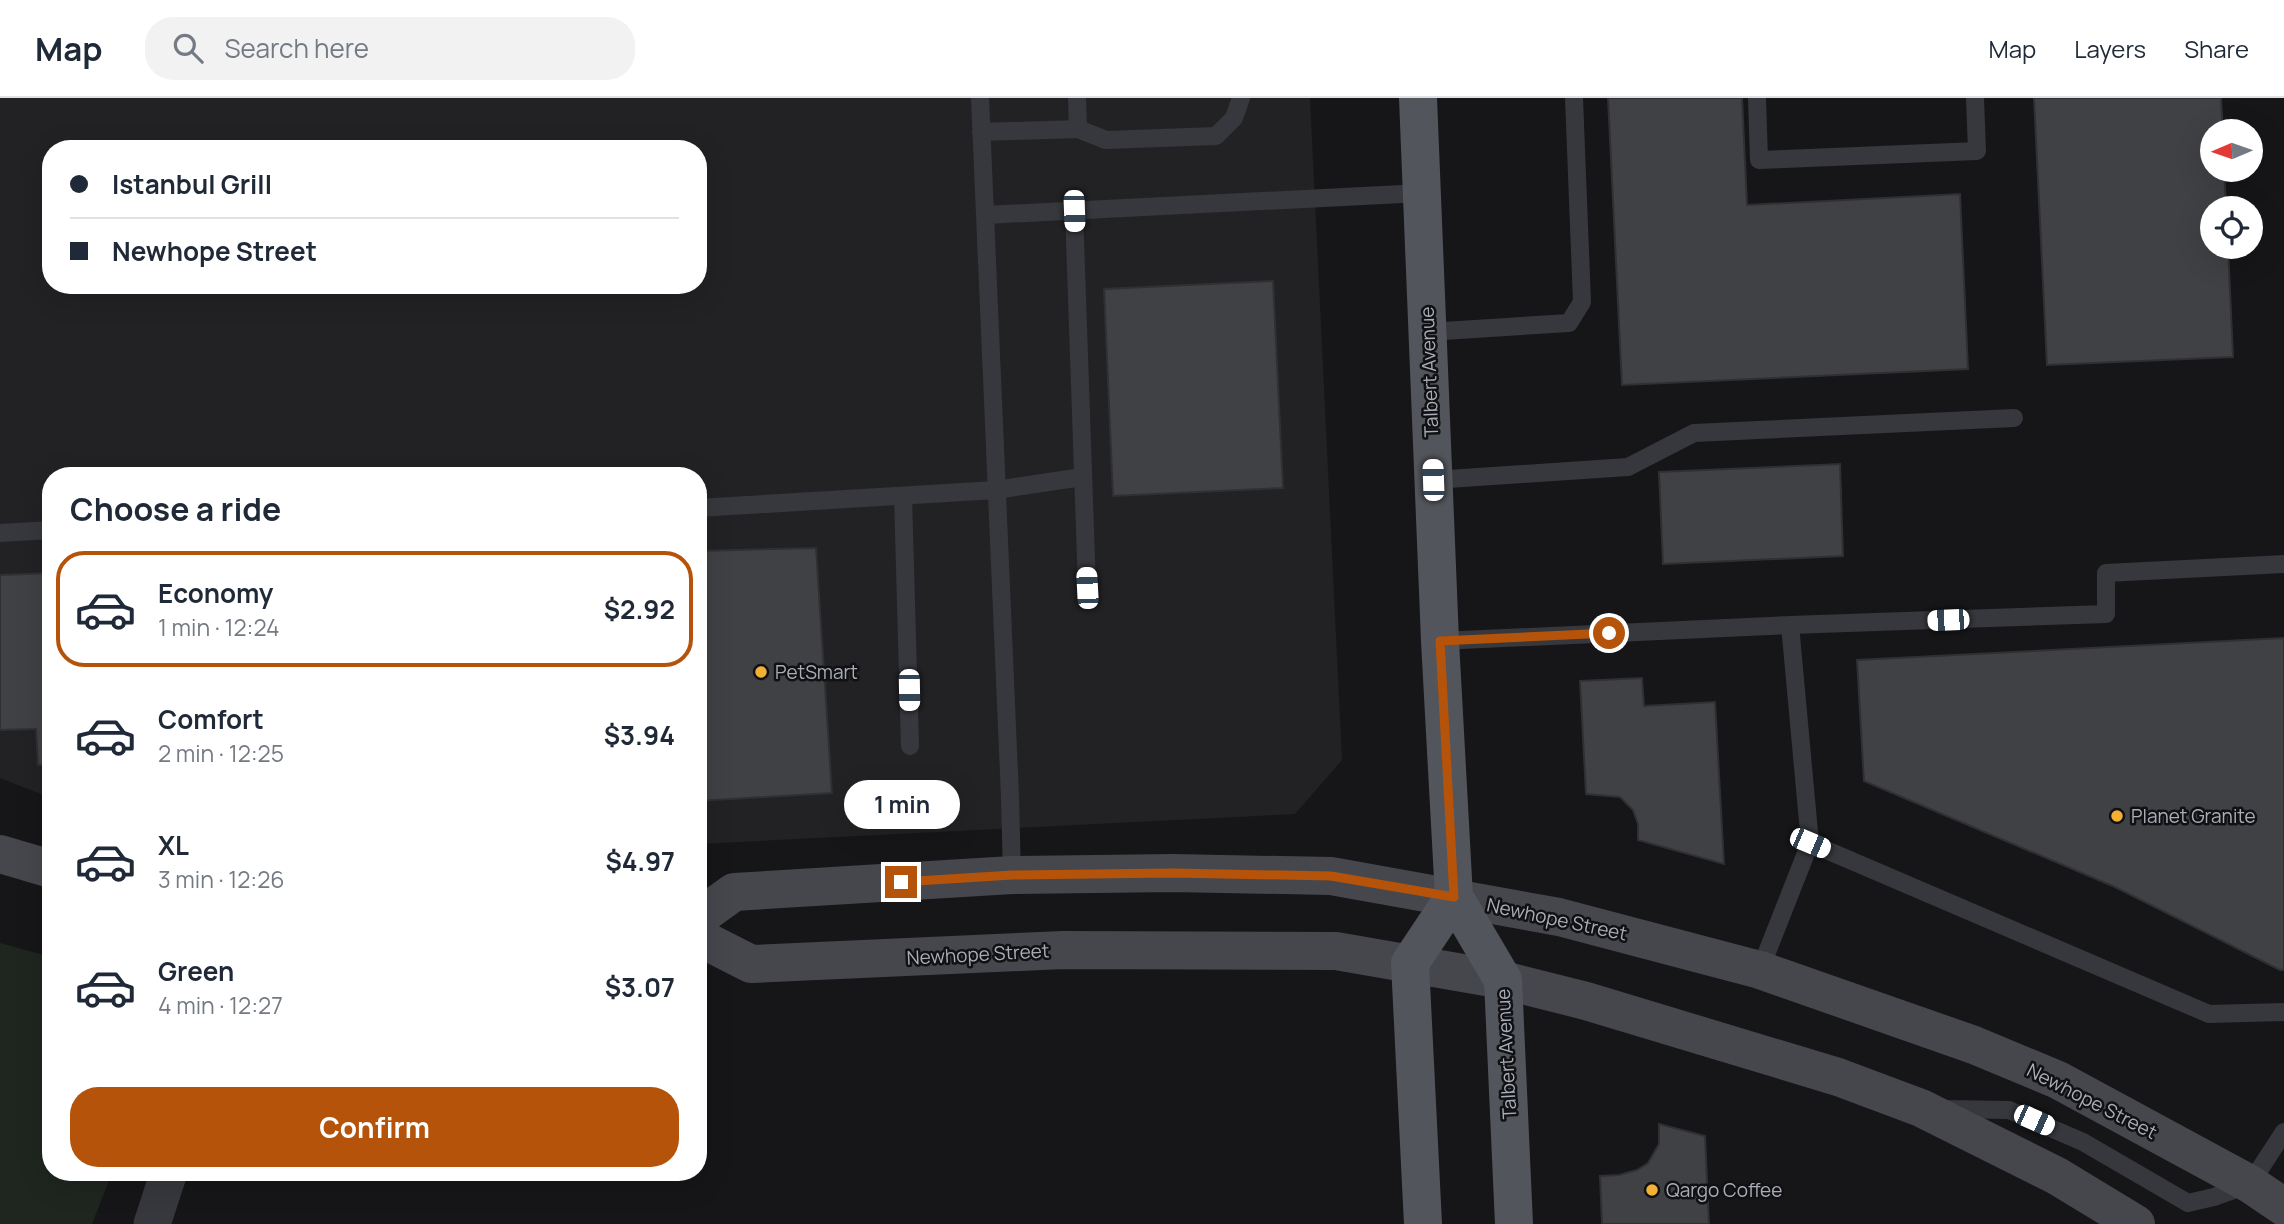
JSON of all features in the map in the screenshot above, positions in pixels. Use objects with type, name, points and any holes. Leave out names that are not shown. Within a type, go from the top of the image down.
[{"type":"main road","name":"Talbert Avenue","points":[[1418,98],[1440,641],[1454,897],[1503,980],[1514,1224]]},
{"type":"main road","points":[[1423,1224],[1410,963],[1454,897]]},
{"type":"street","points":[[0,854],[42,866]]},
{"type":"street","name":"Newhope Street","points":[[707,912],[734,892],[1012,875],[1173,873],[1331,876],[1454,897],[1576,921],[1760,970],[1961,1040],[2058,1080],[2250,1184],[2284,1207]]},
{"type":"street","name":"Newhope Street","points":[[707,942],[751,964],[1063,950],[1336,951],[1503,980],[1586,1001],[1838,1077],[1921,1108],[2057,1176],[2136,1224]]},
{"type":"street","points":[[152,1224],[167,1181]]},
{"type":"lane","points":[[980,98],[1012,875]]},
{"type":"lane","points":[[1077,98],[1078,129]]},
{"type":"lane","points":[[981,132],[1078,129],[1105,141],[1216,136],[1234,118],[1241,98]]},
{"type":"lane","points":[[1427,332],[1569,323],[1576,313],[1582,302],[1574,98]]},
{"type":"lane","points":[[1757,98],[1759,160],[1977,150],[1975,98]]},
{"type":"lane","points":[[985,215],[1422,193]]},
{"type":"lane","points":[[1074,211],[1087,588]]},
{"type":"lane","points":[[1433,480],[1628,467],[1694,433],[2014,418]]},
{"type":"lane","points":[[707,507],[996,491],[1082,477]]},
{"type":"lane","points":[[903,496],[910,746]]},
{"type":"lane","points":[[0,533],[42,531]]},
{"type":"lane","points":[[1440,641],[2106,614],[2106,573],[2284,564]]},
{"type":"lane","points":[[1760,970],[1810,843],[1790,625]]},
{"type":"lane","points":[[1810,843],[2209,1014],[2284,1012]]},
{"type":"lane","points":[[1921,1108],[2009,1110],[2083,1142],[2188,1203],[2250,1184],[2284,1132]]},
{"type":"shaded area","points":[[0,98],[1310,98],[1342,760],[1295,814],[707,844],[707,467],[42,467],[42,794],[0,778]]},
{"type":"shaded area","points":[[0,943],[42,955],[42,1181],[109,1181],[92,1224],[0,1224]]},
{"type":"building","points":[[1608,98],[1742,98],[1747,205],[1960,194],[1968,369],[1622,385]]},
{"type":"building","points":[[2034,98],[2221,98],[2222,119],[2200,119],[2200,182],[2225,182],[2225,196],[2200,196],[2200,259],[2229,259],[2233,357],[2047,365]]},
{"type":"building","points":[[1273,281],[1283,488],[1113,496],[1104,289]]},
{"type":"building","points":[[1840,464],[1843,556],[1663,564],[1659,472]]},
{"type":"building","name":"PetSmart","points":[[816,548],[832,793],[707,800],[707,551]]},
{"type":"building","points":[[42,573],[42,765],[38,765],[36,729],[0,730],[0,575]]},
{"type":"building","name":"Planet Granite","points":[[2284,638],[2284,970],[2115,887],[1864,781],[1857,660]]},
{"type":"building","points":[[1642,678],[1644,706],[1715,702],[1724,864],[1638,840],[1638,824],[1633,810],[1620,797],[1586,794],[1580,681]]},
{"type":"building","points":[[1659,1124],[1705,1136],[1709,1224],[1602,1224],[1600,1176],[1619,1175],[1637,1170],[1648,1163],[1659,1144]]},
{"type":"place","name":"PetSmart","points":[[761,672]]},
{"type":"place","name":"Planet Granite","points":[[2117,816]]},
{"type":"place","name":"Qargo Coffee","points":[[1652,1190]]},
{"type":"route","points":[[901,882],[1012,875],[1173,873],[1331,876],[1454,897],[1440,641],[1609,633]]}]
